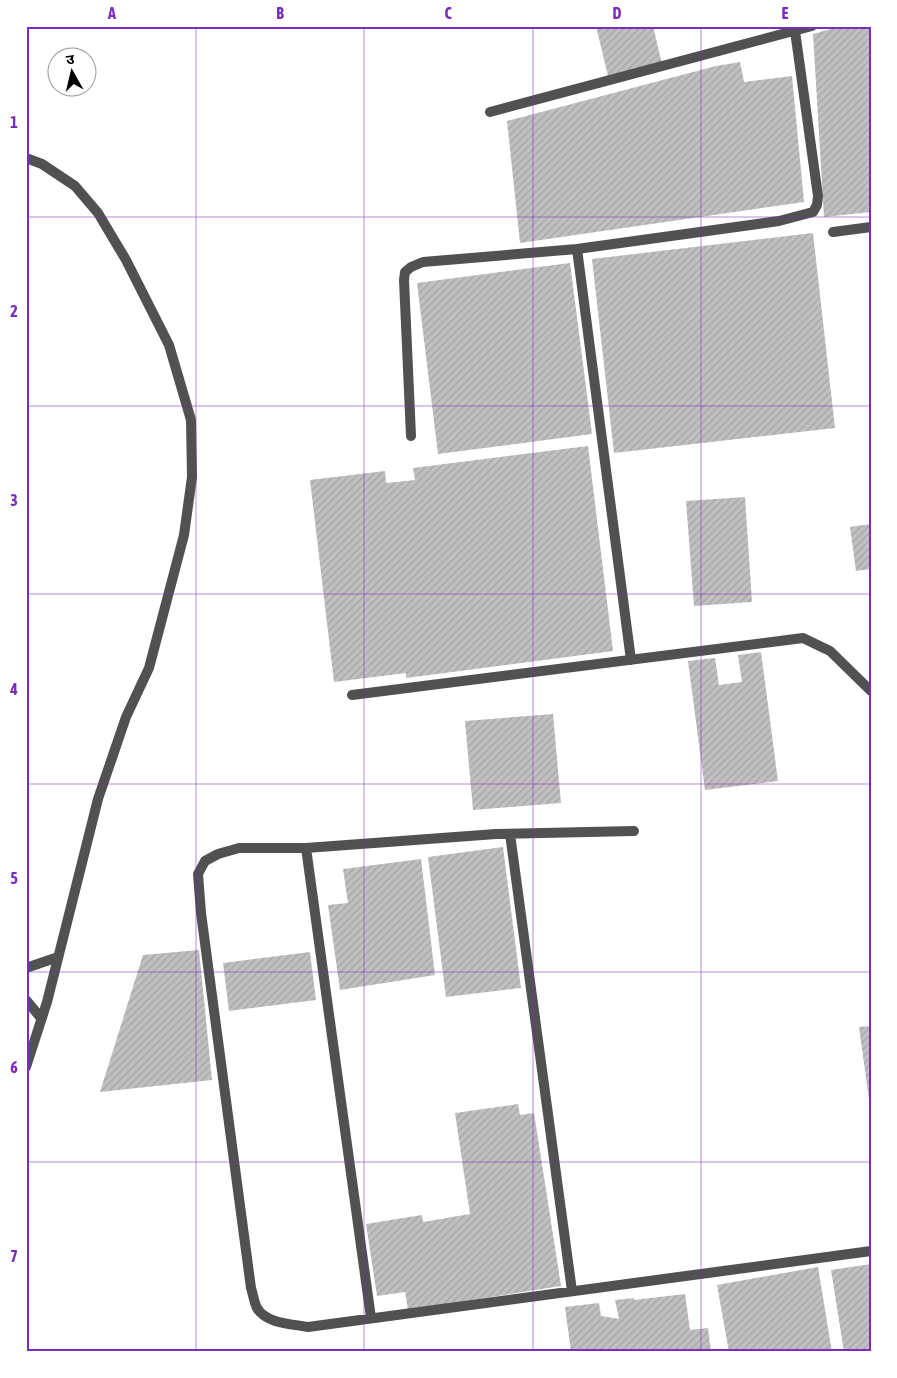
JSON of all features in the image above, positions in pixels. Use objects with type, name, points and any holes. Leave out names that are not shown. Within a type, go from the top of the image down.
[{"type":"lane","points":[[490,112],[812,26]]},
{"type":"lane","points":[[411,436],[405,272],[410,267],[423,262],[441,260],[577,249],[779,221],[813,212],[817,205],[818,196],[795,30]]},
{"type":"lane","points":[[26,158],[42,164],[75,186],[98,213],[126,260],[170,344],[190,420],[192,477],[184,535],[149,668],[126,717],[98,799],[58,957],[26,1067]]},
{"type":"lane","points":[[833,232],[871,227]]},
{"type":"lane","points":[[577,249],[631,660]]},
{"type":"lane","points":[[352,695],[803,638],[830,651],[871,691]]},
{"type":"lane","points":[[634,831],[510,834],[306,848],[239,848],[218,854],[205,861],[198,874],[201,913],[249,1269],[258,1308],[267,1317],[284,1323],[308,1326],[871,1251]]},
{"type":"lane","points":[[510,834],[572,1291]]},
{"type":"lane","points":[[306,848],[371,1318]]},
{"type":"lane","points":[[26,968],[58,957]]},
{"type":"lane","points":[[26,1000],[41,1018]]},
{"type":"building","points":[[596,26],[653,26],[662,64],[608,76]]},
{"type":"building","points":[[841,26],[871,26],[871,212],[824,217],[813,34]]},
{"type":"building","points":[[740,62],[744,82],[792,76],[804,202],[520,243],[507,121],[716,66]]},
{"type":"building","points":[[813,233],[835,428],[614,453],[592,259]]},
{"type":"building","points":[[570,263],[592,434],[438,454],[417,283]]},
{"type":"building","points":[[588,446],[613,651],[406,678],[406,673],[334,682],[310,480],[385,471],[386,483],[415,480],[413,468]]},
{"type":"building","points":[[745,497],[752,602],[694,606],[686,501]]},
{"type":"building","points":[[871,524],[871,569],[856,571],[850,527]]},
{"type":"building","points":[[761,652],[778,781],[705,790],[688,661],[715,658],[719,685],[742,682],[738,655]]},
{"type":"building","points":[[553,714],[561,803],[473,810],[465,721]]},
{"type":"building","points":[[503,847],[521,988],[446,997],[428,857]]},
{"type":"building","points":[[421,859],[435,975],[340,990],[328,905],[348,903],[343,869]]},
{"type":"building","points":[[199,950],[212,1080],[100,1092],[143,955]]},
{"type":"building","points":[[310,952],[316,1000],[229,1011],[223,963]]},
{"type":"building","points":[[871,1026],[871,1107],[870,1107],[859,1027]]},
{"type":"building","points":[[518,1104],[520,1115],[534,1113],[561,1286],[408,1310],[405,1292],[377,1296],[366,1224],[422,1215],[423,1222],[470,1214],[455,1113]]},
{"type":"building","points":[[871,1264],[871,1352],[844,1352],[831,1270]]},
{"type":"building","points":[[818,1267],[832,1352],[729,1352],[717,1285]]},
{"type":"building","points":[[685,1294],[690,1330],[708,1328],[711,1352],[571,1352],[565,1307],[599,1303],[601,1316],[619,1319],[615,1300],[634,1298],[634,1300]]}]
